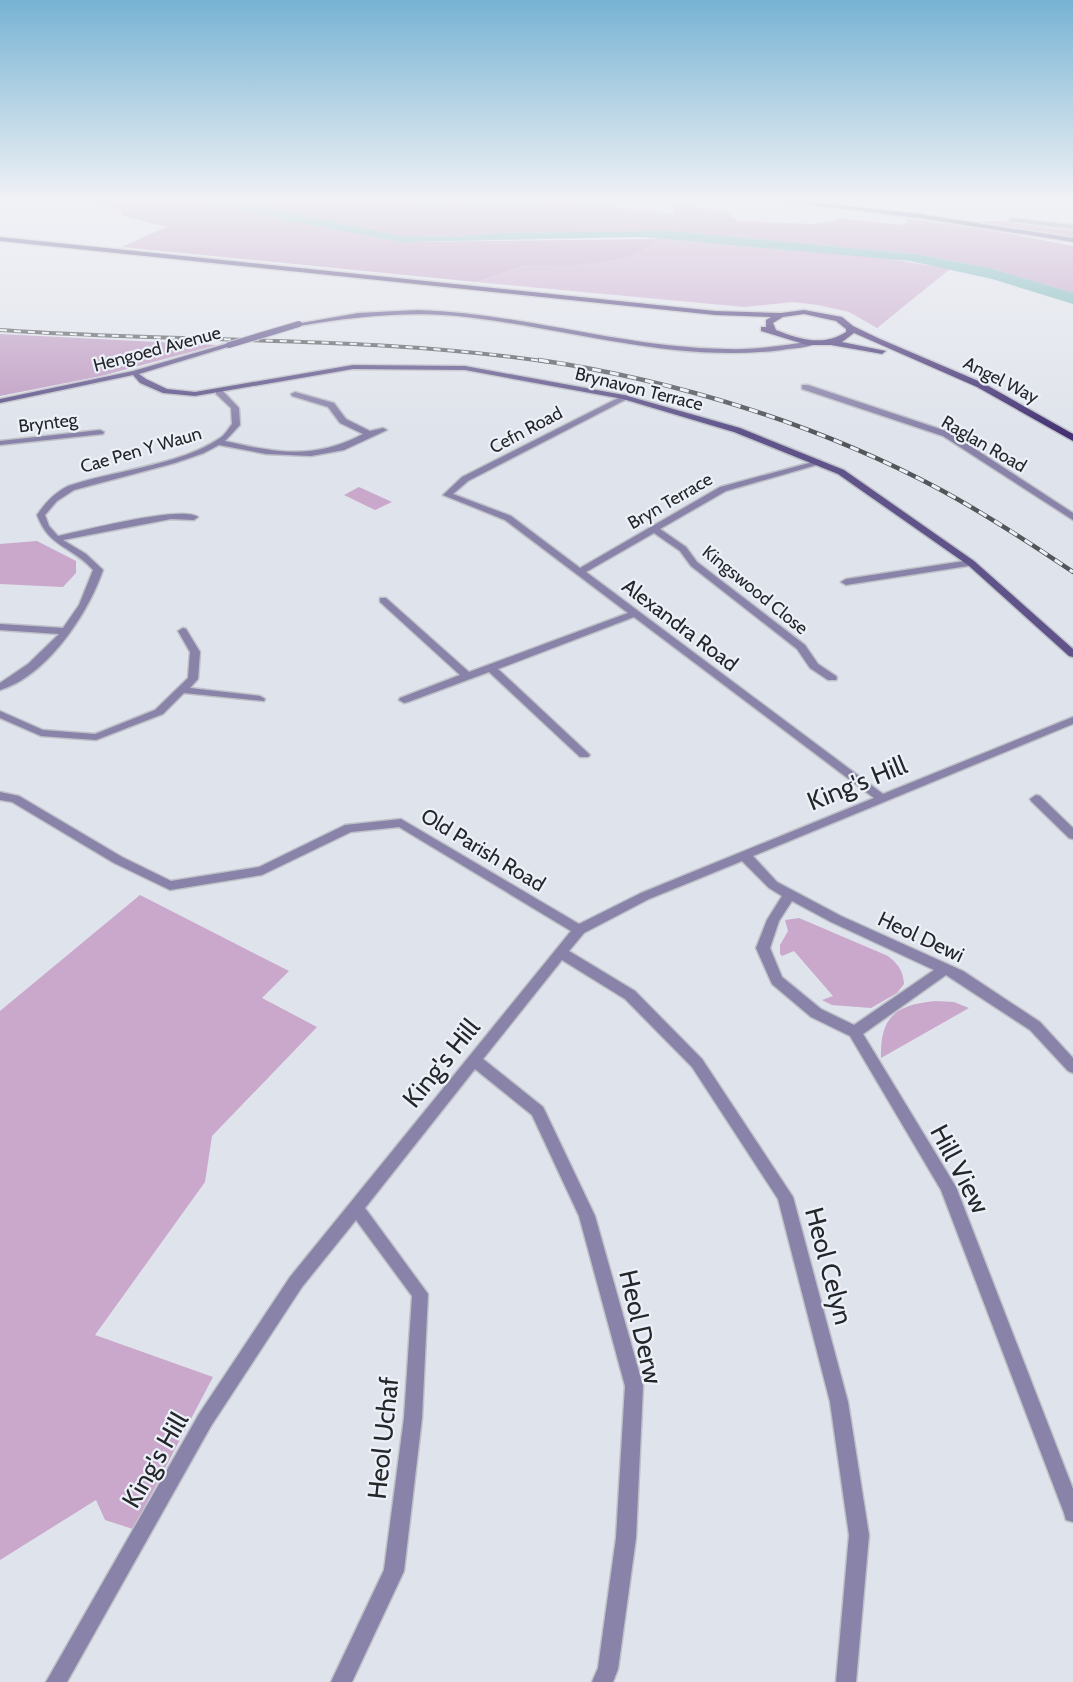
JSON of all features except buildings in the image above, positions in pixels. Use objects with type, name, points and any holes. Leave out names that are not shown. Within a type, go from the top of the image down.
[{"type":"main road","points":[[362,276],[715,313],[789,340],[814,343],[845,337],[850,328]]},
{"type":"main road","name":"Angel Way","points":[[715,313],[781,315],[804,312],[839,319],[850,328],[911,357],[980,385],[1073,438]]},
{"type":"main road","points":[[774,333],[769,322],[781,315]]},
{"type":"main road","name":"Angel Way","points":[[826,342],[911,357]]},
{"type":"street","name":"Hengoed Avenue","points":[[0,400],[134,373],[300,324],[376,313],[456,314],[663,346],[716,351],[749,351],[814,343]]},
{"type":"street","name":"Hengoed Avenue","points":[[749,351],[762,348],[774,333]]},
{"type":"street","name":"Brynavon Terrace","points":[[134,373],[143,381],[166,391],[195,394],[219,392],[272,380],[353,367],[465,368],[624,397],[737,430],[841,472],[971,563],[1073,654]]},
{"type":"street","name":"Raglan Road","points":[[805,387],[946,434],[1073,517]]},
{"type":"street","name":"Cae Pen Y Waun","points":[[55,539],[44,527],[41,515],[50,502],[71,488],[100,477],[170,462],[221,443],[229,435],[237,416],[235,408],[219,392]]},
{"type":"street","points":[[295,394],[331,405],[343,421],[367,433]]},
{"type":"street","name":"Cefn Road","points":[[447,495],[465,479],[624,397]]},
{"type":"street","points":[[221,443],[270,454],[312,456],[343,447],[367,433],[383,430]]},
{"type":"street","name":"Brynteg","points":[[0,443],[100,432]]},
{"type":"street","name":"Bryn Terrace","points":[[580,572],[723,489],[817,462]]},
{"type":"street","name":"Alexandra Road","points":[[447,495],[508,518],[883,799]]},
{"type":"street","points":[[55,539],[171,516],[194,518]]},
{"type":"street","name":"Kingswood Close","points":[[655,530],[683,549],[694,564],[801,647],[814,666],[832,678]]},
{"type":"street","points":[[0,687],[16,680],[66,631],[92,592],[98,570],[88,556],[55,539]]},
{"type":"street","points":[[846,582],[971,563]]},
{"type":"street","points":[[383,600],[467,676]]},
{"type":"street","points":[[404,700],[634,614]]},
{"type":"street","points":[[0,627],[66,631]]},
{"type":"street","points":[[0,714],[41,733],[96,737],[159,712],[193,680],[195,652],[183,631]]},
{"type":"street","points":[[490,668],[584,755]]},
{"type":"street","points":[[183,690],[260,699]]},
{"type":"street","name":"King's Hill","points":[[56,1682],[205,1420],[296,1282],[579,930],[645,896],[1073,720]]},
{"type":"street","name":"Old Parish Road","points":[[0,796],[15,799],[118,860],[170,886],[262,871],[349,828],[401,823],[579,930]]},
{"type":"street","points":[[1036,799],[1073,835]]},
{"type":"street","name":"Heol Dewi","points":[[744,855],[773,885],[945,969],[1035,1026],[1073,1067]]},
{"type":"street","points":[[790,894],[773,920],[763,948],[777,980],[816,1013],[855,1032],[945,969]]},
{"type":"street","name":"Heol Celyn","points":[[560,952],[630,995],[697,1063],[784,1197],[838,1402],[859,1535],[846,1682]]},
{"type":"street","name":"Hill View","points":[[855,1032],[948,1187],[1073,1513]]},
{"type":"street","name":"Heol Derw","points":[[474,1060],[538,1111],[588,1216],[634,1386],[626,1538],[608,1669],[602,1682]]},
{"type":"street","name":"Heol Uchaf","points":[[341,1682],[394,1571],[413,1418],[420,1294],[356,1208]]},
{"type":"shaded area","points":[[420,276],[492,276],[476,282]]},
{"type":"shaded area","points":[[492,276],[941,276],[877,328],[849,312],[793,302],[744,307],[476,282]]},
{"type":"shaded area","points":[[1018,276],[1073,276],[1073,293]]},
{"type":"shaded area","points":[[0,334],[217,345],[101,376],[0,396]]},
{"type":"shaded area","points":[[359,487],[392,502],[375,510],[344,495]]},
{"type":"shaded area","points":[[37,541],[76,561],[76,573],[63,587],[0,584],[0,544]]},
{"type":"shaded area","points":[[140,895],[289,971],[262,998],[317,1027],[212,1136],[205,1182],[95,1335],[213,1377],[133,1529],[105,1520],[96,1500],[0,1560],[0,1011]]},
{"type":"shaded area","points":[[799,918],[888,956],[899,968],[904,984],[897,993],[871,1008],[832,1005],[822,1000],[833,996],[794,951],[782,956],[780,954],[780,945],[788,931],[785,920]]},
{"type":"shaded area","points":[[935,1001],[954,1002],[969,1008],[881,1058],[883,1032],[893,1016],[910,1006]]},
{"type":"water","points":[[981,276],[1018,276],[1067,291],[1073,293],[1073,304]]},
{"type":"railway","points":[[0,330],[344,343],[481,353],[549,362]]},
{"type":"railway","points":[[539,360],[591,369],[695,393],[796,425],[894,466],[941,490],[1073,572]]}]
